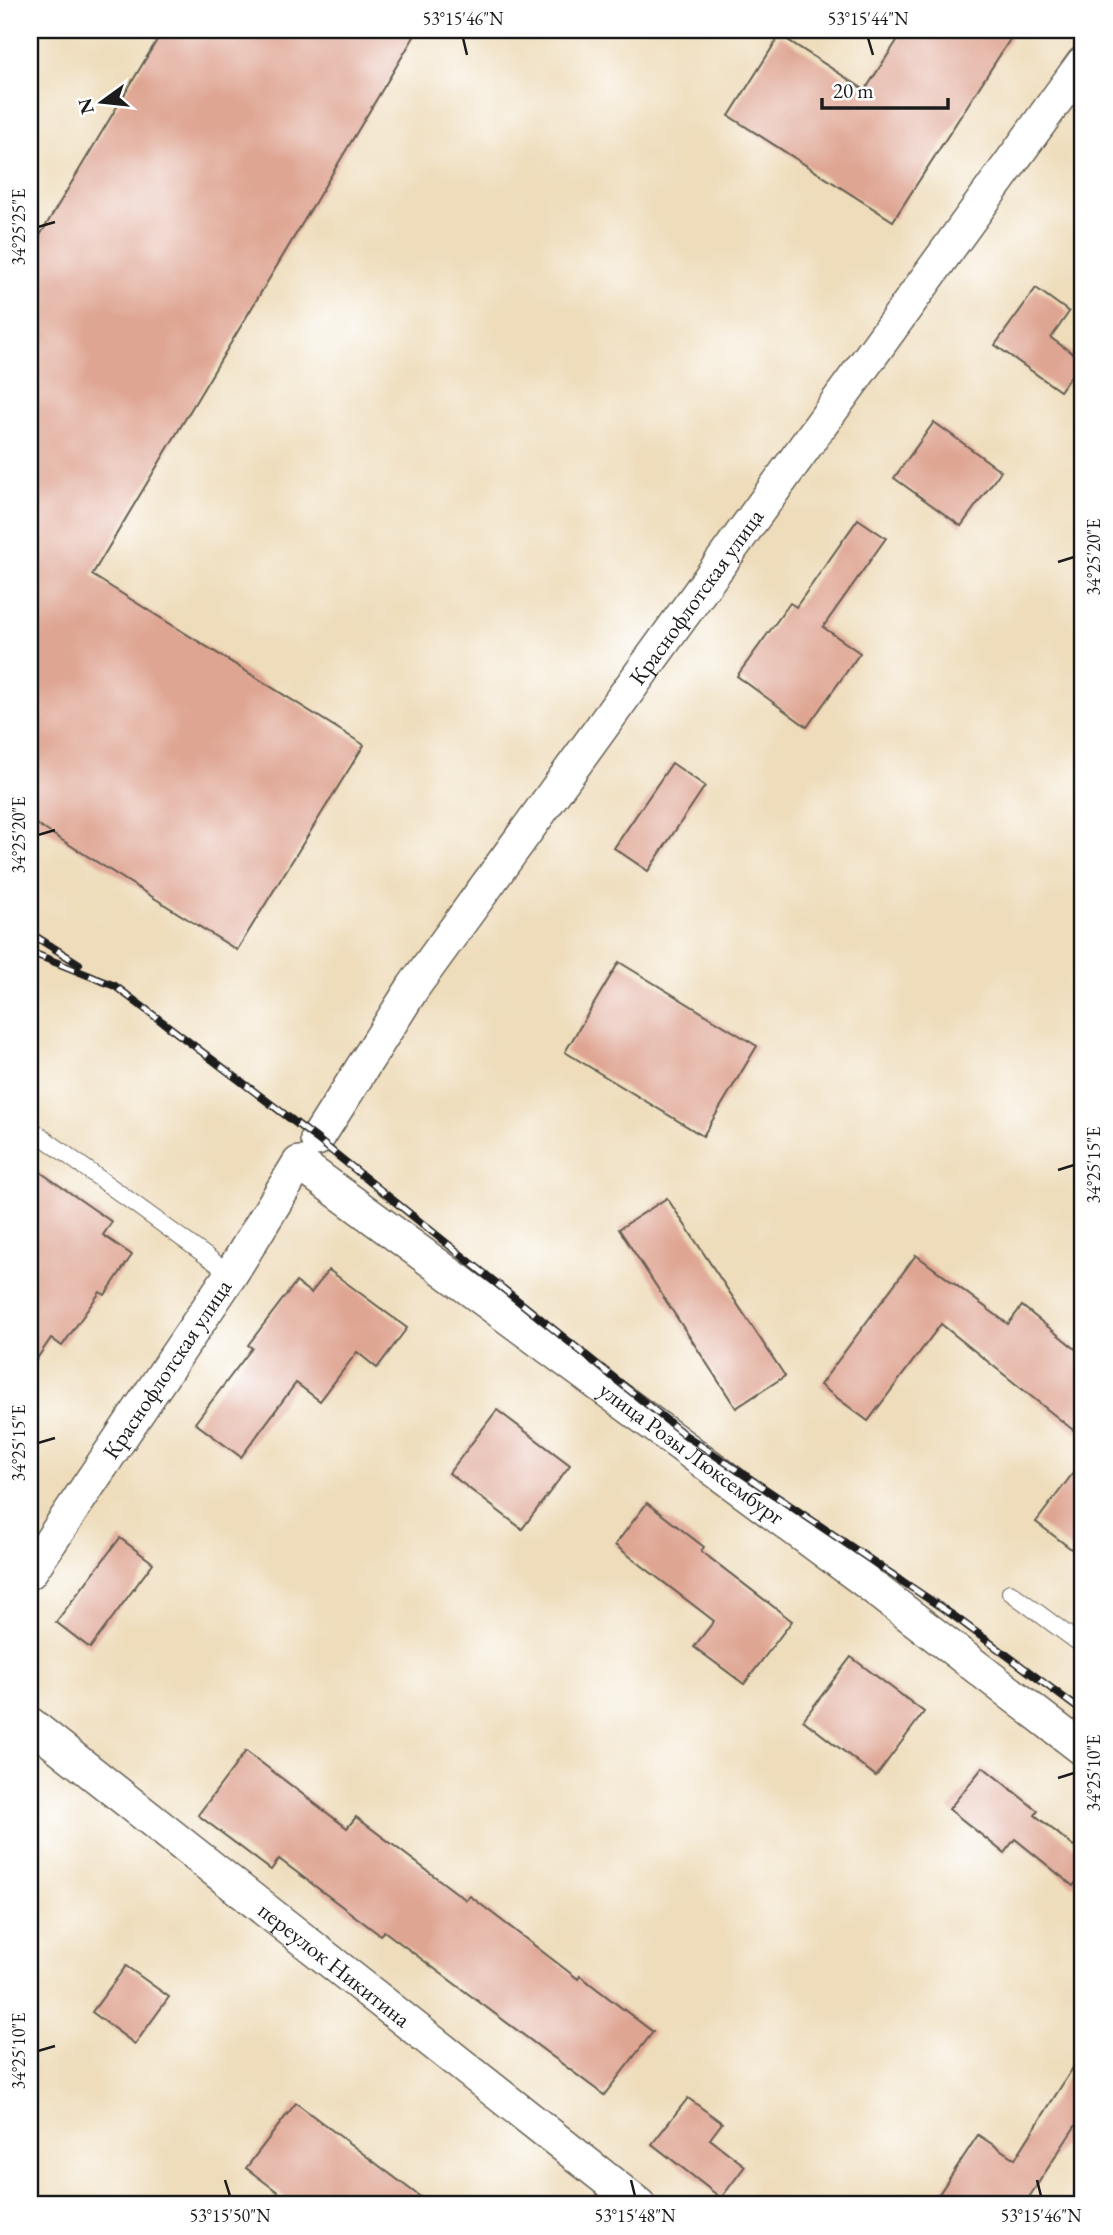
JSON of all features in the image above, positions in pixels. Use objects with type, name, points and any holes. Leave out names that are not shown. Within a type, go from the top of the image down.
[{"type":"street","name":"Краснофлотская улица","points":[[30,1572],[231,1274],[422,975],[1083,63]]},
{"type":"street","name":"улица Розы Люксембург","points":[[308,1151],[1083,1749]]},
{"type":"street","name":"переулок Никитина","points":[[30,1724],[639,2205]]},
{"type":"lane","points":[[30,1128],[231,1274]]},
{"type":"lane","points":[[1010,1592],[1083,1646]]},
{"type":"building","points":[[163,30],[418,30],[92,575],[364,745],[237,950],[30,820],[30,252]]},
{"type":"building","points":[[904,30],[1016,30],[893,221],[729,116],[780,35],[865,90]]},
{"type":"building","points":[[1036,288],[1069,312],[1051,338],[1082,360],[1060,391],[995,345]]},
{"type":"building","points":[[934,422],[1001,471],[961,526],[894,478]]},
{"type":"building","points":[[858,519],[886,538],[823,627],[860,653],[807,727],[737,676],[790,603],[796,607]]},
{"type":"building","points":[[672,763],[705,786],[648,871],[614,848]]},
{"type":"building","points":[[619,962],[757,1046],[703,1136],[565,1052]]},
{"type":"building","points":[[30,1165],[112,1222],[103,1235],[132,1255],[105,1295],[100,1292],[62,1346],[51,1338],[30,1369]]},
{"type":"building","points":[[667,1198],[785,1376],[736,1408],[619,1229]]},
{"type":"building","points":[[916,1255],[1008,1324],[1022,1306],[1083,1355],[1083,1438],[941,1324],[868,1421],[820,1385]]},
{"type":"building","points":[[329,1270],[407,1328],[377,1368],[357,1352],[320,1401],[296,1383],[241,1457],[195,1423],[252,1348],[248,1345],[296,1282],[311,1293]]},
{"type":"building","points":[[497,1410],[570,1465],[522,1529],[449,1473]]},
{"type":"building","points":[[1083,1460],[1083,1558],[1036,1522]]},
{"type":"building","points":[[647,1503],[704,1547],[701,1551],[792,1621],[744,1684],[694,1647],[714,1621],[615,1545]]},
{"type":"building","points":[[120,1538],[153,1563],[90,1648],[56,1622]]},
{"type":"building","points":[[851,1657],[924,1712],[876,1776],[803,1720]]},
{"type":"building","points":[[246,1751],[347,1828],[356,1817],[466,1900],[470,1896],[578,1979],[580,1976],[653,2032],[604,2095],[384,1931],[380,1935],[279,1859],[271,1870],[198,1815]]},
{"type":"building","points":[[983,1767],[1038,1811],[1035,1815],[1083,1854],[1083,1874],[1073,1886],[1015,1839],[1004,1853],[949,1809]]},
{"type":"building","points":[[126,1966],[169,1997],[135,2044],[92,2012]]},
{"type":"building","points":[[1083,2052],[1083,2114],[1024,2205],[957,2205],[939,2194],[978,2135],[1015,2159]]},
{"type":"building","points":[[688,2098],[722,2123],[710,2139],[745,2166],[721,2198],[652,2144]]},
{"type":"building","points":[[296,2103],[431,2205],[295,2205],[246,2168]]},
{"type":"railway","points":[[30,933],[79,964]]},
{"type":"railway","points":[[30,952],[115,986],[317,1139],[685,1435],[954,1616],[1083,1712]]}]
